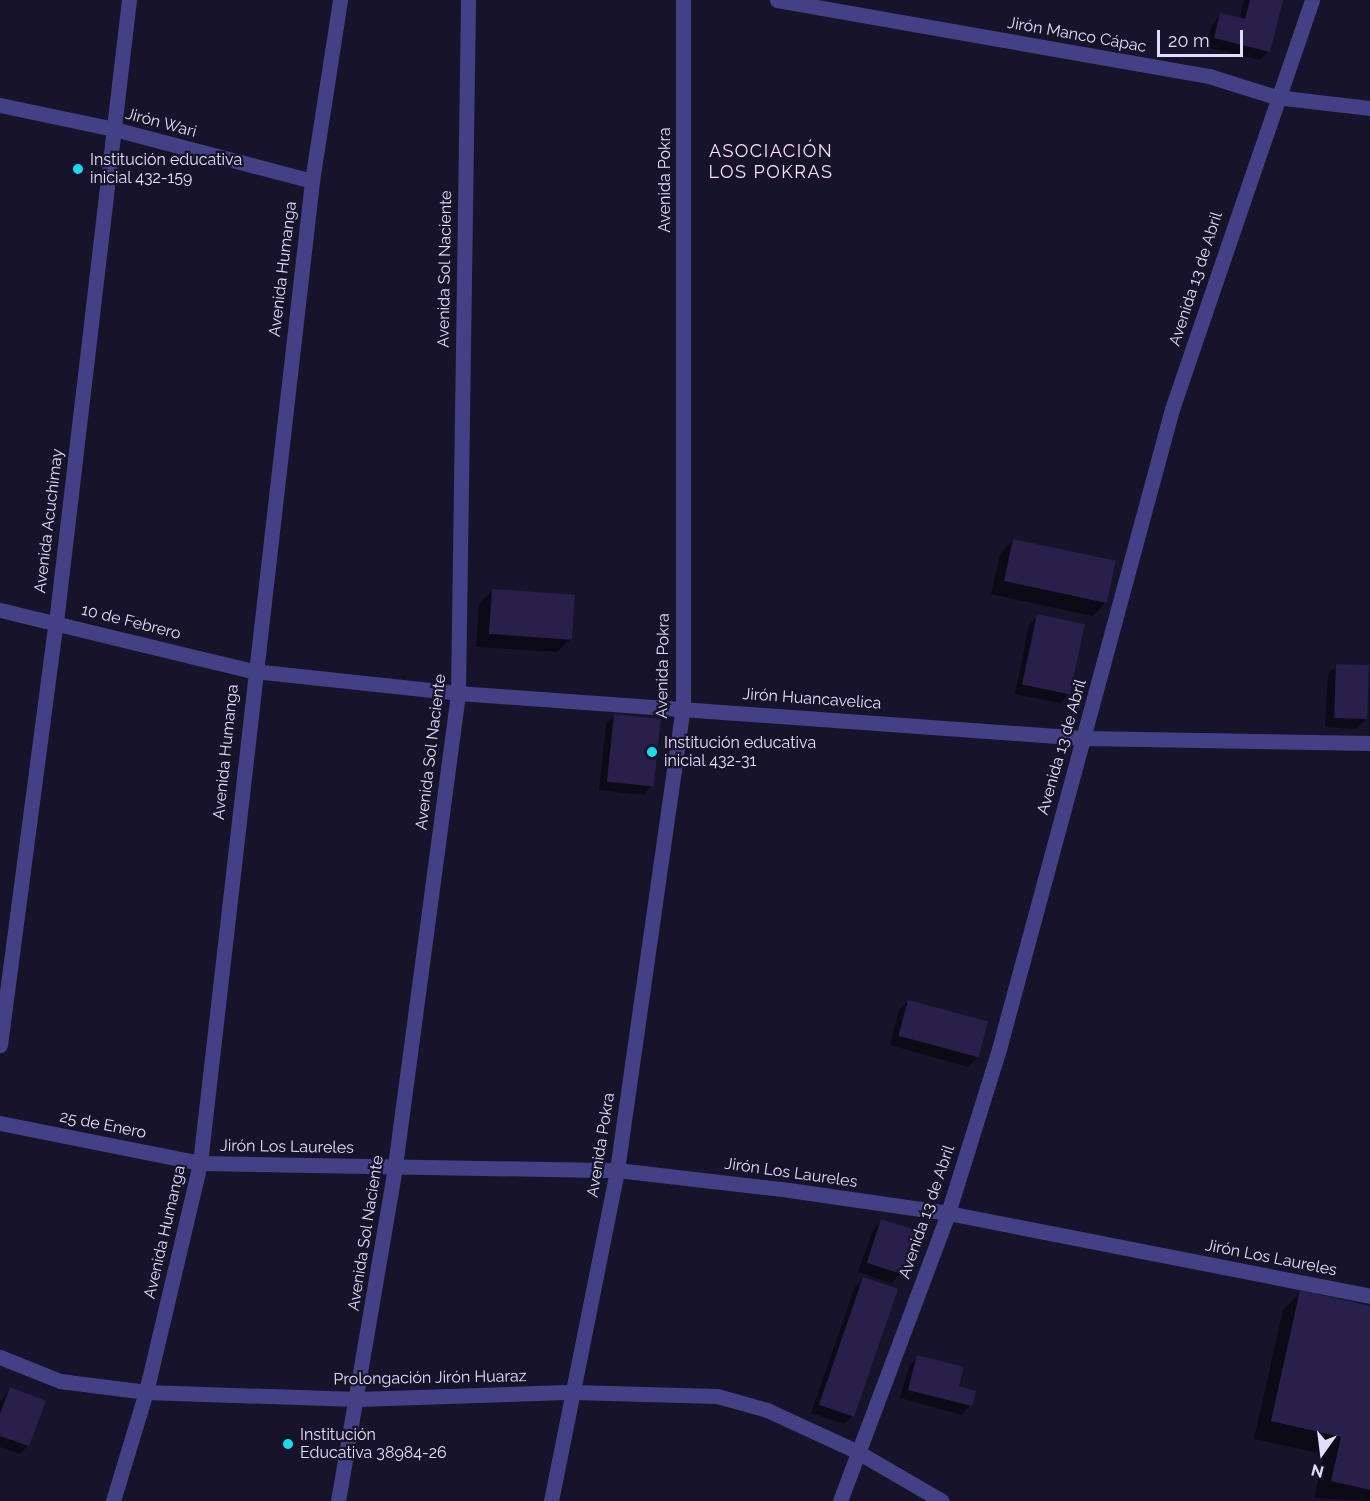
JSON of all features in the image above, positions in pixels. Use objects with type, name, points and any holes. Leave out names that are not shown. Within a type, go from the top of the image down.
[{"type":"street","name":"Avenida Acuchimay","points":[[0,1046],[56,622],[129,0]]},
{"type":"street","name":"Avenida Humanga","points":[[113,1501],[146,1392],[200,1163],[253,671],[312,181],[340,0]]},
{"type":"street","name":"Avenida Sol Naciente","points":[[338,1501],[395,1166],[458,693],[468,0]]},
{"type":"street","name":"Avenida Pokra","points":[[551,1501],[617,1170],[683,707],[683,0]]},
{"type":"street","name":"Jirón Manco Cápac","points":[[777,0],[1209,76],[1276,97],[1370,108]]},
{"type":"street","name":"Avenida 13 de Abril","points":[[840,1501],[856,1452],[948,1213],[999,1049],[1036,901],[1084,738],[1172,409],[1276,97],[1312,0]]},
{"type":"street","name":"Jirón Wari","points":[[0,105],[114,129],[312,181]]},
{"type":"street","name":"10 de Febrero","points":[[0,610],[253,671]]},
{"type":"street","name":"Jirón Huancavelica","points":[[253,671],[458,693],[683,707],[1084,738],[1370,743]]},
{"type":"street","name":"25 de Enero","points":[[0,1123],[200,1163]]},
{"type":"street","name":"Jirón Los Laureles","points":[[200,1163],[617,1170],[948,1213],[1370,1296]]},
{"type":"street","name":"Prolongación Jirón Huaraz","points":[[0,1357],[60,1381],[146,1392],[357,1399],[573,1392],[717,1396],[767,1410],[856,1452],[942,1501]]},
{"type":"building","points":[[1250,0],[1283,0],[1270,52],[1214,38],[1220,13],[1245,19]]},
{"type":"building","points":[[1013,539],[1116,561],[1107,603],[1004,581]]},
{"type":"building","points":[[492,589],[575,595],[572,640],[489,634]]},
{"type":"building","points":[[1037,614],[1085,624],[1070,695],[1022,684]]},
{"type":"building","points":[[1336,664],[1369,665],[1367,719],[1334,718]]},
{"type":"building","points":[[614,714],[661,719],[654,787],[607,782]]},
{"type":"building","points":[[908,1000],[988,1021],[979,1057],[898,1036]]},
{"type":"building","points":[[881,1219],[917,1231],[903,1274],[867,1263]]},
{"type":"building","points":[[863,1277],[898,1289],[854,1417],[819,1405]]},
{"type":"building","points":[[1300,1290],[1370,1306],[1370,1490],[1331,1481],[1341,1437],[1271,1421]]},
{"type":"building","points":[[917,1355],[964,1367],[959,1386],[976,1391],[972,1406],[908,1390]]},
{"type":"building","points":[[10,1387],[46,1401],[29,1446],[0,1436],[0,1414]]},
{"type":"place","name":"Institución educativa inicial 432-159","points":[[78,169]]},
{"type":"place","name":"Institución educativa inicial 432-31","points":[[652,752]]},
{"type":"place","name":"Institución Educativa 38984-26","points":[[288,1444]]},
{"type":"district","name":"ASOCIACIÓN LOS POKRAS","points":[[771,162]]}]
